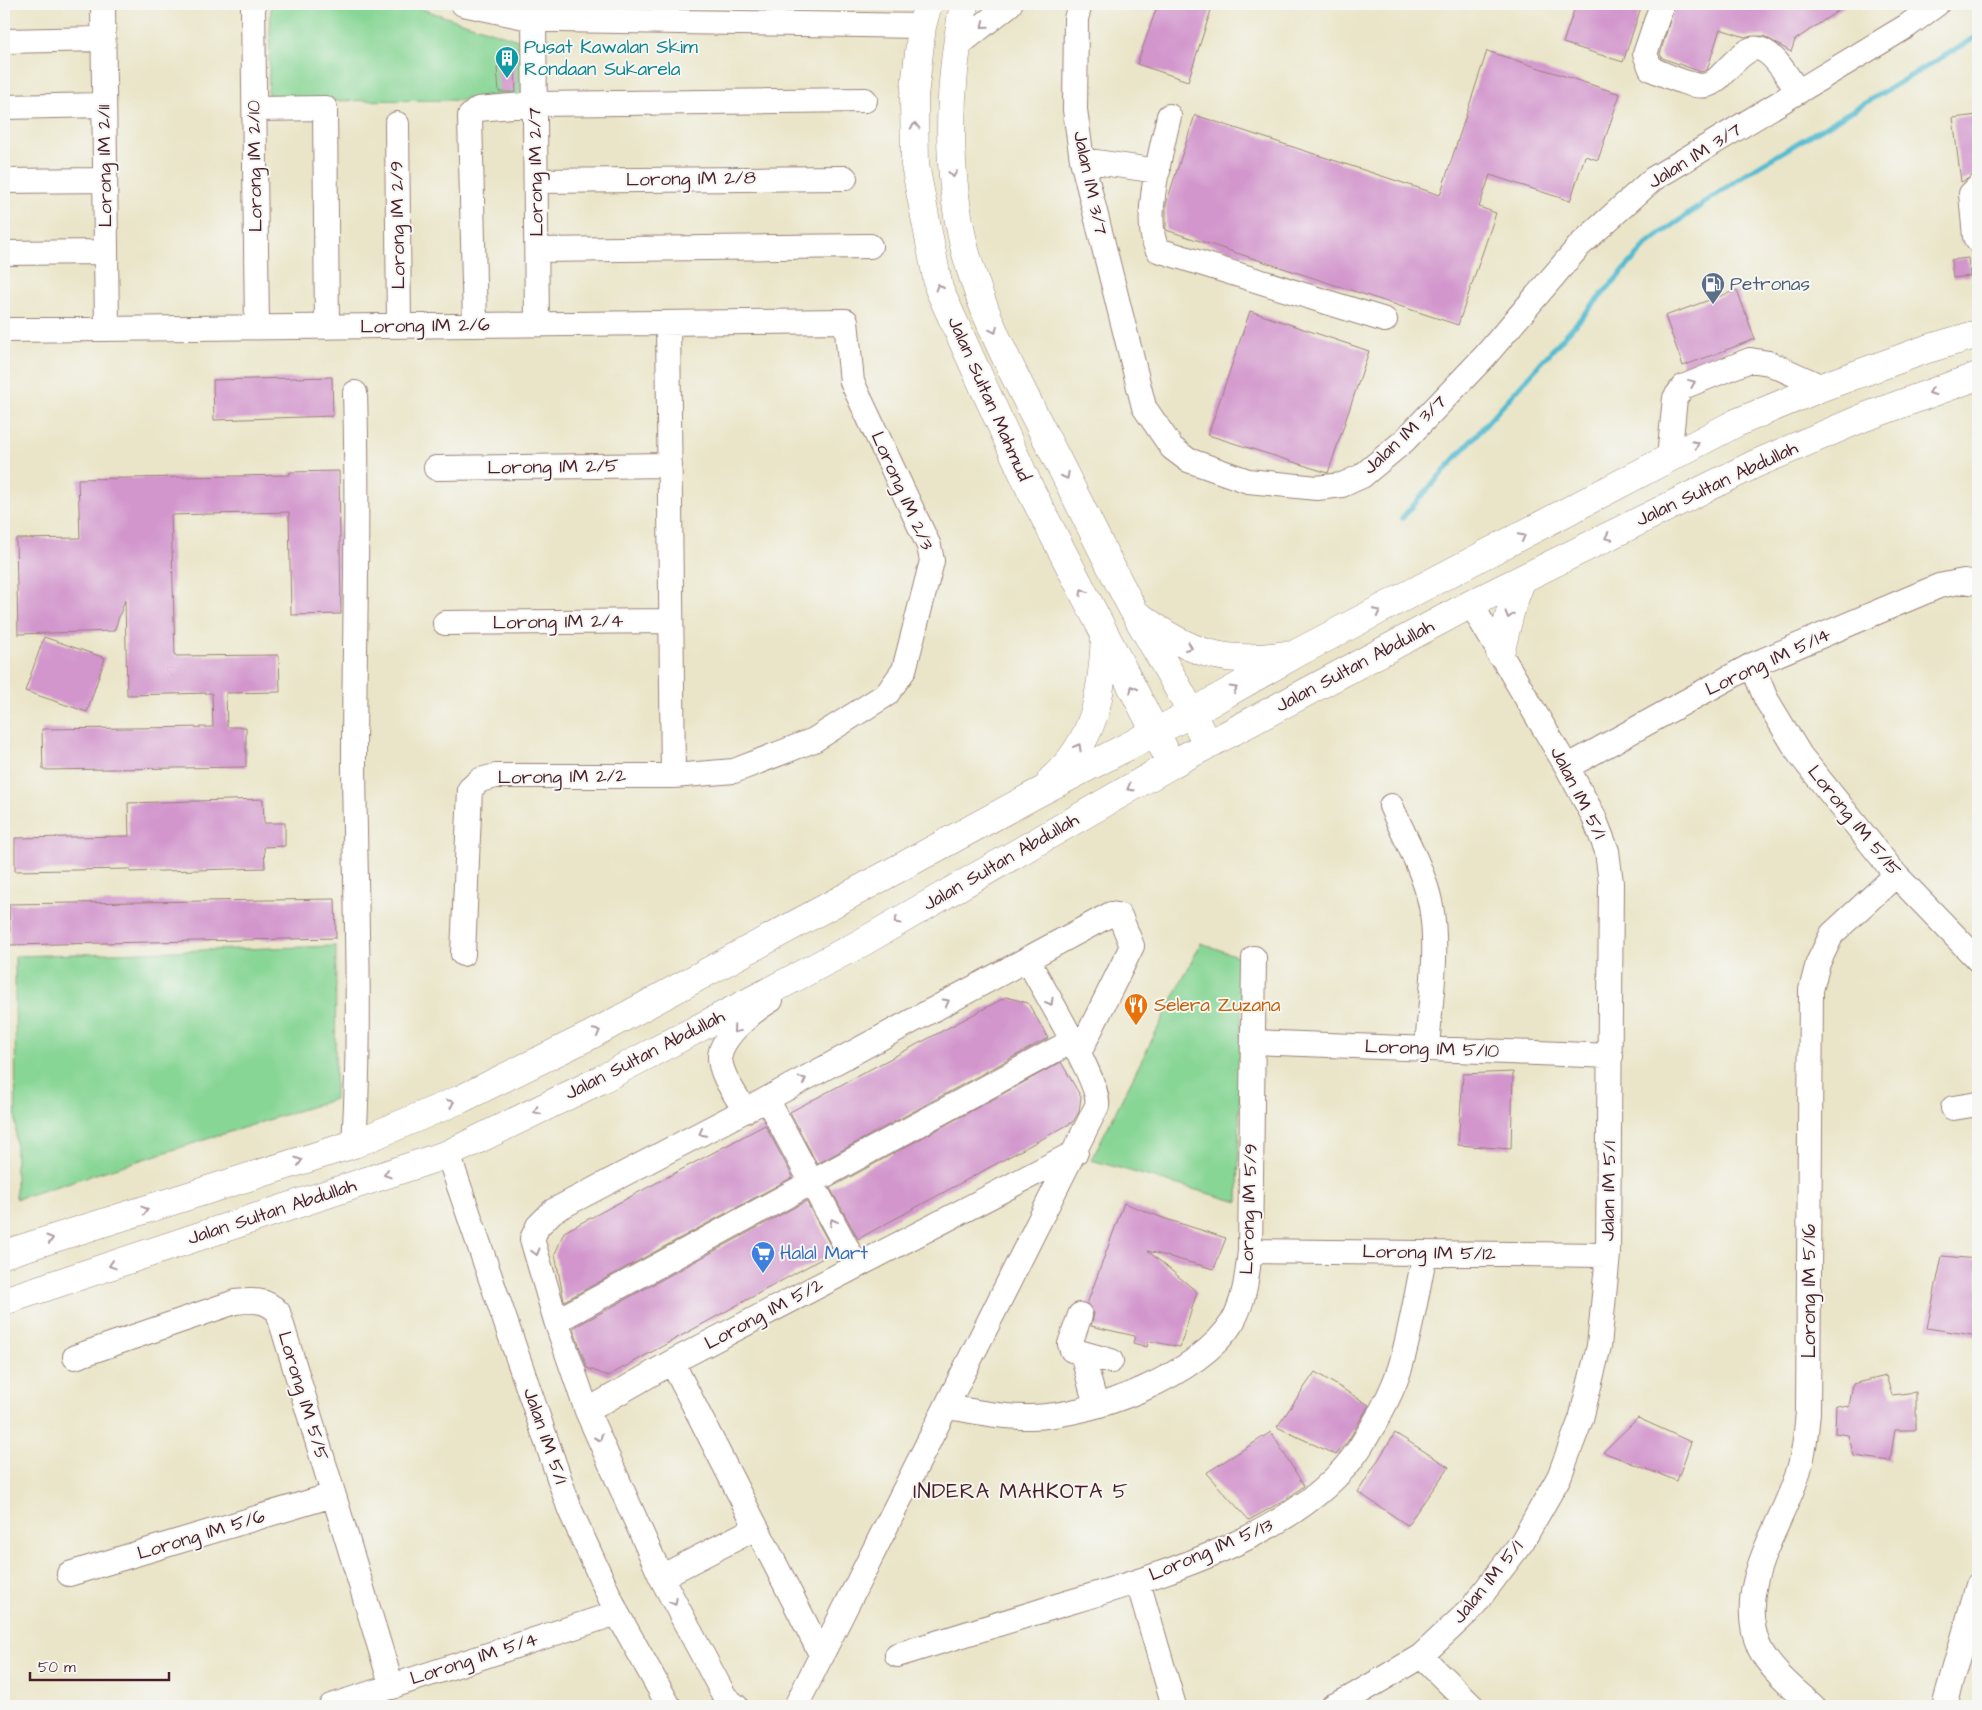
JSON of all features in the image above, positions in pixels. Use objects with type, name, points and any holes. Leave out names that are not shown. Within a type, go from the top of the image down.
[{"type":"main road","name":"Jalan Sultan Mahmud","points":[[964,4],[950,111],[952,163],[958,213],[966,251],[987,316],[1134,611],[1208,745]]},
{"type":"main road","name":"Jalan Sultan Mahmud","points":[[925,15],[914,96],[916,165],[939,289],[1030,491],[1172,764]]},
{"type":"main road","name":"Jalan Sultan Abdullah","points":[[4,1254],[354,1144],[461,1099],[591,1035],[1034,795],[1192,713],[1299,652],[1736,423],[1822,387],[1927,349],[1978,334]]},
{"type":"main road","name":"Jalan Sultan Abdullah","points":[[4,1301],[448,1154],[598,1081],[861,942],[1172,764],[1471,604],[1755,464],[1865,417],[1978,376]]},
{"type":"main road","points":[[1500,653],[1512,606],[1522,579]]},
{"type":"main road","points":[[1134,611],[1177,642],[1206,654],[1232,659],[1299,652]]},
{"type":"main road","points":[[1034,795],[1061,771],[1086,733],[1098,706],[1103,678],[1105,635]]},
{"type":"street","name":"Lorong IM 2/11","points":[[103,4],[107,329]]},
{"type":"street","name":"Lorong IM 2/10","points":[[253,4],[257,327]]},
{"type":"street","points":[[462,4],[534,19],[561,12],[925,15]]},
{"type":"street","points":[[957,46],[1010,4]]},
{"type":"street","name":"Jalan IM 3/7","points":[[1080,4],[1076,19],[1074,110],[1082,160],[1144,407],[1160,434],[1172,448],[1188,460],[1240,478],[1284,486],[1317,488],[1342,485],[1362,476],[1404,441],[1485,356],[1580,245],[1653,179],[1906,26],[1937,4]]},
{"type":"street","points":[[1662,4],[1645,54],[1651,69],[1696,85],[1706,85],[1751,49],[1765,50],[1776,61],[1798,92]]},
{"type":"street","name":"Lorong IM 2/7","points":[[534,19],[538,324]]},
{"type":"street","points":[[4,41],[104,39]]},
{"type":"street","points":[[475,325],[470,116],[478,109],[535,104],[865,100]]},
{"type":"street","points":[[4,106],[104,105]]},
{"type":"street","points":[[255,109],[325,108],[327,327]]},
{"type":"street","points":[[1169,116],[1158,171],[1151,227],[1153,241],[1158,250],[1385,320]]},
{"type":"street","name":"Lorong IM 2/9","points":[[397,124],[399,326]]},
{"type":"street","points":[[1082,160],[1158,171]]},
{"type":"street","name":"Lorong IM 2/8","points":[[536,181],[845,178]]},
{"type":"street","points":[[4,181],[105,180]]},
{"type":"street","points":[[1978,187],[1971,194],[1975,237],[1978,241]]},
{"type":"street","points":[[537,250],[870,246]]},
{"type":"street","points":[[4,253],[106,252]]},
{"type":"street","name":"Lorong IM 2/6","points":[[4,330],[846,321]]},
{"type":"street","name":"Lorong IM 2/3","points":[[673,776],[734,771],[814,740],[887,694],[904,670],[932,562],[929,546],[852,382],[846,321]]},
{"type":"street","points":[[668,323],[673,776]]},
{"type":"street","points":[[1669,458],[1676,398],[1683,387],[1750,360],[1769,363],[1822,387]]},
{"type":"street","points":[[354,1144],[358,1078],[354,764],[357,448],[355,393]]},
{"type":"street","name":"Lorong IM 2/5","points":[[436,468],[670,465]]},
{"type":"street","name":"Lorong IM 5/14","points":[[1567,767],[1752,666],[1939,586],[1964,581],[1978,582]]},
{"type":"street","name":"Jalan IM 5/1","points":[[1333,1706],[1422,1656],[1471,1608],[1522,1542],[1559,1477],[1580,1419],[1598,1346],[1608,1255],[1611,883],[1606,851],[1593,815],[1567,767],[1471,604]]},
{"type":"street","name":"Lorong IM 2/4","points":[[444,623],[671,621]]},
{"type":"street","name":"Lorong IM 5/15","points":[[1752,666],[1770,706],[1800,755],[1896,875],[1978,960]]},
{"type":"street","name":"Lorong IM 2/2","points":[[463,954],[470,789],[475,784],[480,780],[496,776],[673,776]]},
{"type":"street","points":[[1391,806],[1423,878],[1430,906],[1434,936],[1427,1049]]},
{"type":"street","name":"Lorong IM 5/16","points":[[1813,1706],[1785,1681],[1760,1648],[1751,1618],[1755,1578],[1797,1477],[1805,1448],[1808,1421],[1811,990],[1818,963],[1832,934],[1896,875]]},
{"type":"street","points":[[556,1322],[813,1184],[1075,1047],[1132,946],[1120,916],[1111,914],[745,1111],[553,1211],[538,1226],[532,1239],[556,1322],[587,1411],[661,1577],[725,1697],[736,1706]]},
{"type":"street","points":[[745,1111],[723,1070],[720,1058],[722,1046],[751,1013],[861,942]]},
{"type":"street","name":"Lorong IM 5/9","points":[[947,1407],[1001,1416],[1030,1417],[1062,1414],[1096,1406],[1175,1374],[1200,1358],[1218,1342],[1233,1320],[1244,1295],[1250,1251],[1254,958]]},
{"type":"street","points":[[796,1706],[1076,1152],[1098,1102],[1075,1047],[1027,959]]},
{"type":"street","name":"Lorong IM 5/10","points":[[1254,1042],[1611,1056]]},
{"type":"street","points":[[767,1099],[856,1265]]},
{"type":"street","points":[[1952,1108],[1978,1104]]},
{"type":"street","name":"Lorong IM 5/2","points":[[587,1411],[672,1362],[1076,1152]]},
{"type":"street","name":"Jalan IM 5/1","points":[[448,1154],[570,1510],[617,1613],[669,1706]]},
{"type":"street","name":"Lorong IM 5/12","points":[[1250,1251],[1608,1255]]},
{"type":"street","name":"Lorong IM 5/13","points":[[898,1654],[1138,1582],[1246,1539],[1295,1512],[1329,1486],[1359,1450],[1382,1409],[1400,1368],[1425,1253]]},
{"type":"street","name":"Lorong IM 5/5","points":[[75,1357],[235,1302],[254,1300],[271,1305],[278,1312],[392,1686]]},
{"type":"street","points":[[1080,1315],[1070,1347],[1072,1350],[1112,1361]]},
{"type":"street","points":[[1082,1353],[1096,1406]]},
{"type":"street","points":[[672,1362],[822,1656]]},
{"type":"street","name":"Lorong IM 5/6","points":[[70,1574],[333,1495]]},
{"type":"street","points":[[661,1577],[756,1528]]},
{"type":"street","points":[[1138,1582],[1174,1706]]},
{"type":"street","points":[[1944,1706],[1978,1585]]},
{"type":"street","name":"Lorong IM 5/4","points":[[332,1706],[617,1613]]},
{"type":"street","points":[[1422,1656],[1472,1706]]},
{"type":"green space","points":[[271,4],[406,4],[521,41],[522,100],[268,101]]},
{"type":"green space","points":[[1201,943],[1242,958],[1238,1202],[1091,1160]]},
{"type":"green space","points":[[336,946],[335,1099],[16,1199],[15,956]]},
{"type":"building","points":[[1158,4],[1213,4],[1188,81],[1137,64]]},
{"type":"building","points":[[1576,4],[1642,4],[1623,62],[1563,43]]},
{"type":"building","points":[[1675,4],[1848,4],[1795,40],[1791,52],[1764,36],[1745,37],[1720,29],[1707,70],[1701,72],[1662,58],[1660,54]]},
{"type":"building","points":[[1487,51],[1620,94],[1598,160],[1585,156],[1570,201],[1490,175],[1479,207],[1496,213],[1458,325],[1166,230],[1166,204],[1195,115],[1440,195]]},
{"type":"building","name":"Pusat Kawalan Skim Rondaan Sukarela","points":[[515,66],[516,92],[499,92],[497,67]]},
{"type":"building","points":[[1978,115],[1978,174],[1961,182],[1953,118]]},
{"type":"building","points":[[1968,258],[1970,276],[1953,278],[1951,260]]},
{"type":"building","points":[[1737,290],[1755,339],[1683,366],[1665,316]]},
{"type":"building","points":[[1250,311],[1369,351],[1328,473],[1208,435]]},
{"type":"building","points":[[332,377],[333,416],[214,420],[213,380]]},
{"type":"building","points":[[339,471],[341,614],[291,615],[289,512],[171,515],[175,656],[279,655],[280,692],[226,693],[227,727],[246,727],[246,767],[43,770],[42,729],[213,727],[212,693],[127,695],[125,600],[114,631],[18,634],[16,539],[80,538],[78,479],[290,475],[290,472]]},
{"type":"building","points":[[44,637],[105,658],[87,712],[25,691]]},
{"type":"building","points":[[263,799],[264,823],[285,823],[285,846],[264,847],[265,868],[130,872],[130,869],[15,871],[15,838],[129,836],[128,803]]},
{"type":"building","points":[[335,899],[336,938],[10,945],[9,904]]},
{"type":"building","points":[[1006,997],[1028,1003],[1048,1038],[817,1164],[790,1112]]},
{"type":"building","points":[[1061,1062],[1081,1097],[1079,1112],[1073,1122],[858,1239],[830,1188]]},
{"type":"building","points":[[1513,1072],[1511,1149],[1458,1145],[1463,1074]]},
{"type":"building","points":[[765,1125],[793,1177],[564,1301],[555,1254],[564,1232]]},
{"type":"building","points":[[806,1201],[834,1252],[608,1376],[587,1368],[573,1328]]},
{"type":"building","points":[[1124,1203],[1163,1218],[1226,1238],[1214,1269],[1148,1251],[1197,1292],[1180,1347],[1149,1341],[1147,1347],[1133,1343],[1135,1336],[1091,1326],[1094,1313],[1087,1304]]},
{"type":"building","points":[[1942,1256],[1978,1259],[1978,1336],[1927,1328]]},
{"type":"building","points":[[1315,1372],[1369,1405],[1348,1441],[1336,1455],[1277,1427]]},
{"type":"building","points":[[1886,1376],[1892,1395],[1916,1392],[1916,1430],[1895,1430],[1890,1461],[1854,1456],[1848,1435],[1835,1433],[1836,1405],[1849,1407],[1853,1384]]},
{"type":"building","points":[[1638,1418],[1691,1442],[1677,1481],[1603,1452]]},
{"type":"building","points":[[1271,1432],[1304,1486],[1287,1499],[1249,1520],[1206,1473]]},
{"type":"building","points":[[1395,1433],[1449,1467],[1407,1525],[1358,1492]]},
{"type":"waterway","points":[[1402,518],[1649,242],[1747,173],[1978,36]]},
{"type":"place","name":"Pusat Kawalan Skim Rondaan Sukarela","points":[[507,79]]},
{"type":"place","name":"Petronas","points":[[1713,305]]},
{"type":"place","name":"Selera Zuzana","points":[[1136,1026]]},
{"type":"place","name":"Halal Mart","points":[[763,1274]]},
{"type":"district","name":"INDERA MAHKOTA 5","points":[[1021,1491]]}]
